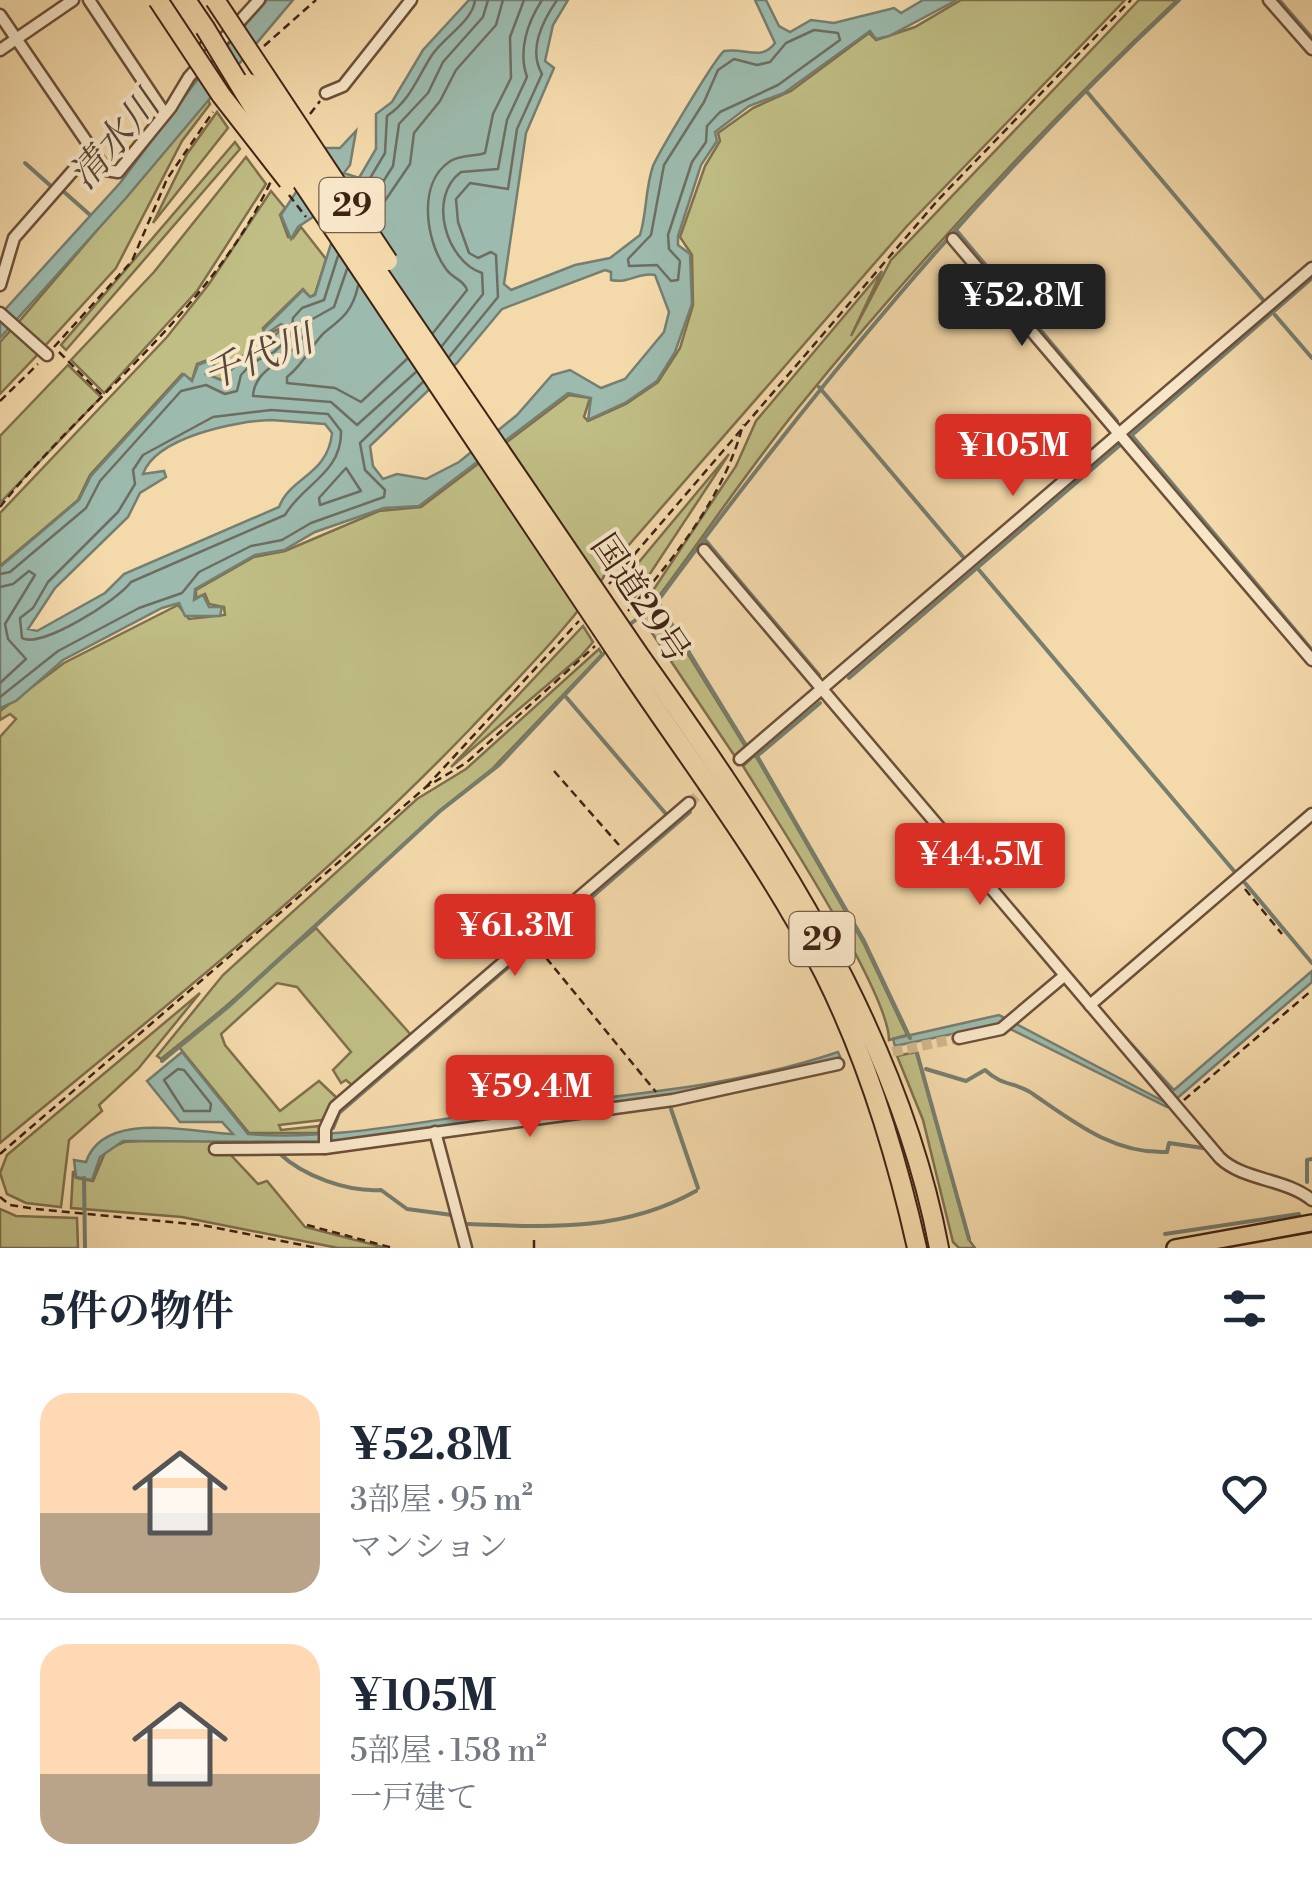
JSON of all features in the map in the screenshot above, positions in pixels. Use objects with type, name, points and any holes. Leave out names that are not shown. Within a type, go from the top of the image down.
[{"type":"highway","name":"29","points":[[158,0],[221,95],[383,304]]},
{"type":"highway","name":"29","points":[[171,0],[200,32]]},
{"type":"highway","name":"国道29号","points":[[186,0],[200,32],[383,304],[636,665],[725,776],[838,968],[883,1063],[939,1248]]},
{"type":"highway","name":"29","points":[[215,0],[471,389],[478,416]]},
{"type":"highway","name":"国道29号","points":[[200,32],[278,120],[478,416],[824,972],[868,1074],[918,1248]]},
{"type":"main road","points":[[1175,1248],[1312,1223]]},
{"type":"street","points":[[0,50],[74,0]]},
{"type":"street","points":[[89,0],[165,114]]},
{"type":"street","points":[[0,15],[106,170],[118,172],[189,77],[259,0]]},
{"type":"street","points":[[326,94],[343,86],[411,0]]},
{"type":"street","points":[[1270,0],[1312,49]]},
{"type":"street","points":[[0,285],[14,238],[92,149]]},
{"type":"street","points":[[953,239],[1312,660]]},
{"type":"street","points":[[740,759],[1312,268]]},
{"type":"street","points":[[0,313],[15,328],[51,351]]},
{"type":"street","points":[[704,550],[1229,1167],[1278,1180],[1312,1200]]},
{"type":"street","points":[[325,1148],[325,1129],[335,1107],[689,804]]},
{"type":"street","points":[[1090,1005],[1312,814]]},
{"type":"street","points":[[959,1038],[1000,1029],[1064,976]]},
{"type":"street","points":[[215,1149],[325,1148],[659,1102],[838,1064]]},
{"type":"street","points":[[436,1132],[466,1248]]},
{"type":"path","points":[[264,46],[316,0]]},
{"type":"path","points":[[729,442],[938,200],[1131,0]]},
{"type":"path","points":[[304,122],[326,94]]},
{"type":"path","points":[[0,401],[132,261],[167,179],[217,107]]},
{"type":"path","points":[[0,507],[209,279],[273,178]]},
{"type":"path","points":[[51,351],[104,397]]},
{"type":"path","points":[[617,623],[663,570],[734,462],[743,423]]},
{"type":"path","points":[[0,1154],[426,788],[466,763],[604,636]]},
{"type":"path","points":[[554,771],[628,855]]},
{"type":"path","points":[[1236,879],[1282,934]]},
{"type":"path","points":[[530,940],[654,1086],[659,1102]]},
{"type":"path","points":[[1176,1106],[1312,990]]},
{"type":"path","points":[[0,1198],[35,1209],[202,1225],[317,1248]]},
{"type":"path","points":[[307,1225],[393,1248]]},
{"type":"path","points":[[534,1238],[534,1248]]},
{"type":"shaded area","points":[[961,0],[1125,0],[907,226],[614,562],[527,669],[415,785],[300,891],[0,1143],[0,737],[16,719],[10,714],[0,720],[0,711],[64,663],[178,605],[189,619],[225,615],[224,607],[209,604],[205,594],[196,598],[196,590],[254,557],[285,551],[379,511],[421,507],[569,395],[590,398],[584,417],[588,421],[626,404],[658,382],[680,348],[693,305],[692,255],[680,237],[705,166],[720,141],[718,133],[753,108],[791,91],[869,33],[876,40],[915,27]]},
{"type":"shaded area","points":[[1139,0],[1177,0],[1029,147],[888,301],[779,432],[653,604],[638,613],[736,466],[756,421],[882,271],[851,336],[891,260]]},
{"type":"shaded area","points":[[208,100],[210,104],[182,141],[116,268],[43,348],[17,324]]},
{"type":"shaded area","points":[[217,112],[228,128],[153,223],[187,154]]},
{"type":"shaded area","points":[[235,142],[240,149],[66,350],[61,345]]},
{"type":"shaded area","points":[[246,157],[266,184],[197,291],[104,393],[71,360],[154,272]]},
{"type":"shaded area","points":[[271,191],[285,208],[280,215],[288,237],[293,238],[301,227],[326,259],[315,294],[310,297],[303,289],[263,328],[265,335],[284,327],[226,372],[231,384],[206,374],[215,366],[208,360],[197,364],[192,380],[182,374],[90,475],[78,500],[0,566],[0,513],[167,337],[209,284]]},
{"type":"shaded area","points":[[12,329],[40,352],[0,394],[0,342]]},
{"type":"shaded area","points":[[68,365],[101,397],[0,503],[0,436]]},
{"type":"shaded area","points":[[729,454],[632,601],[619,586]]},
{"type":"shaded area","points":[[657,604],[746,748],[736,758],[640,615]]},
{"type":"shaded area","points":[[583,626],[593,642],[580,657],[451,767]]},
{"type":"shaded area","points":[[599,649],[602,654],[492,769],[439,811],[228,1005],[161,1059],[157,1056],[223,975],[417,799],[466,769]]},
{"type":"shaded area","points":[[755,755],[863,942],[907,1035],[889,1040],[884,1016],[851,945],[743,766]]},
{"type":"shaded area","points":[[316,928],[412,1036],[353,1086],[346,1080],[341,1083],[333,1070],[351,1052],[297,987],[277,983],[221,1034],[225,1045],[280,1111],[319,1081],[338,1099],[322,1120],[279,1125],[281,1130],[320,1126],[320,1133],[249,1133],[179,1047]]},
{"type":"shaded area","points":[[200,993],[138,1069],[99,1105],[102,1111],[69,1140],[61,1207],[26,1203],[7,1194],[0,1173],[7,1155]]},
{"type":"shaded area","points":[[916,1052],[969,1240],[975,1248],[959,1248],[953,1242],[923,1120],[897,1056]]},
{"type":"shaded area","points":[[124,1142],[321,1143],[209,1146],[228,1152],[258,1184],[267,1181],[305,1227],[386,1248],[338,1248],[182,1217],[71,1208],[73,1171],[76,1178],[93,1181],[106,1150]]},
{"type":"shaded area","points":[[0,1209],[16,1216],[77,1218],[78,1248],[0,1248]]},
{"type":"water","points":[[267,0],[293,0],[126,198],[0,338],[0,315],[120,183],[194,84]]},
{"type":"water","name":"千代川","points":[[469,0],[568,0],[553,25],[545,61],[554,68],[526,133],[504,284],[511,290],[575,265],[610,258],[640,235],[653,166],[719,57],[732,50],[764,52],[775,43],[755,0],[766,0],[779,26],[790,32],[811,20],[834,23],[894,8],[901,13],[923,0],[957,0],[889,36],[876,39],[870,31],[784,93],[749,106],[715,132],[717,141],[701,165],[678,236],[678,245],[690,254],[692,304],[675,352],[657,381],[625,403],[588,420],[591,398],[568,393],[419,506],[384,508],[315,532],[284,550],[255,555],[195,589],[194,600],[203,595],[209,607],[222,607],[220,616],[185,616],[179,603],[162,608],[63,660],[16,701],[0,708],[0,567],[79,500],[91,476],[184,374],[192,381],[198,365],[208,361],[215,366],[206,374],[231,384],[227,373],[285,327],[281,324],[264,335],[264,329],[303,290],[310,297],[315,295],[339,218],[325,209],[298,227],[291,239],[281,215],[325,148],[340,148],[356,131],[350,165],[344,173],[359,178],[376,149],[376,114],[392,102],[423,50]],"holes":[[[605,270],[611,272],[611,280],[617,281],[655,275],[669,312],[664,332],[625,379],[601,388],[570,370],[552,375],[517,415],[459,462],[426,479],[397,474],[383,479],[373,466],[370,446],[457,363],[502,309]],[[271,420],[325,424],[332,433],[324,458],[291,489],[279,507],[124,574],[105,593],[37,631],[28,629],[55,588],[128,517],[140,493],[166,477],[164,471],[143,474],[151,461],[164,450],[199,434]]]},
{"type":"water","points":[[1312,971],[1312,982],[1167,1107],[1000,1024],[895,1046],[893,1039],[999,1015],[1163,1101],[1171,1092],[1100,1009],[1174,1090]]},
{"type":"water","points":[[182,1052],[248,1134],[280,1135],[377,1129],[674,1089],[757,1074],[838,1052],[841,1059],[760,1080],[651,1099],[334,1142],[123,1141],[100,1157],[92,1180],[76,1177],[74,1160],[86,1162],[96,1146],[111,1135],[129,1130],[173,1128],[233,1134],[222,1122],[180,1122],[147,1081]]},
{"type":"waterway","points":[[629,625],[654,606],[775,446],[902,291],[1036,142],[1179,0]]},
{"type":"waterway","points":[[1279,0],[1312,38]]},
{"type":"waterway","points":[[1088,93],[1264,301]]},
{"type":"waterway","name":"清水川","points":[[25,163],[52,187]]},
{"type":"waterway","name":"清水川","points":[[63,191],[89,214]]},
{"type":"waterway","points":[[956,230],[1117,421]]},
{"type":"waterway","points":[[1132,435],[1312,278]]},
{"type":"waterway","points":[[1275,315],[1312,358]]},
{"type":"waterway","points":[[819,387],[964,558]]},
{"type":"waterway","points":[[1133,437],[1312,650]]},
{"type":"waterway","points":[[849,678],[1120,445]]},
{"type":"waterway","points":[[706,541],[819,675]]},
{"type":"waterway","points":[[979,570],[1234,871]]},
{"type":"waterway","points":[[658,602],[747,747]]},
{"type":"waterway","points":[[162,1061],[229,1006],[440,811],[499,765],[606,651]]},
{"type":"waterway","points":[[566,697],[666,814]]},
{"type":"waterway","points":[[820,703],[757,756],[864,941],[910,1038]]},
{"type":"waterway","points":[[541,941],[690,812]]},
{"type":"waterway","points":[[1245,883],[1312,963]]},
{"type":"waterway","points":[[333,1128],[339,1113],[528,950]]},
{"type":"waterway","points":[[917,1053],[969,1239]]},
{"type":"waterway","points":[[926,1069],[966,1081],[985,1070],[1027,1090],[1096,1135],[1130,1148],[1167,1152],[1169,1143],[1203,1148]]},
{"type":"waterway","points":[[671,1109],[698,1188]]},
{"type":"waterway","points":[[279,1153],[326,1181],[381,1190],[407,1209],[452,1215]]},
{"type":"waterway","points":[[1307,1182],[1307,1160],[1312,1159]]},
{"type":"waterway","points":[[84,1178],[85,1248]]},
{"type":"waterway","points":[[468,1224],[556,1226],[613,1220],[641,1214],[696,1191]]},
{"type":"waterway","points":[[1165,1234],[1299,1214]]},
{"type":"tunnel","points":[[689,803],[740,759]]},
{"type":"tunnel","points":[[878,1055],[959,1038]]}]
